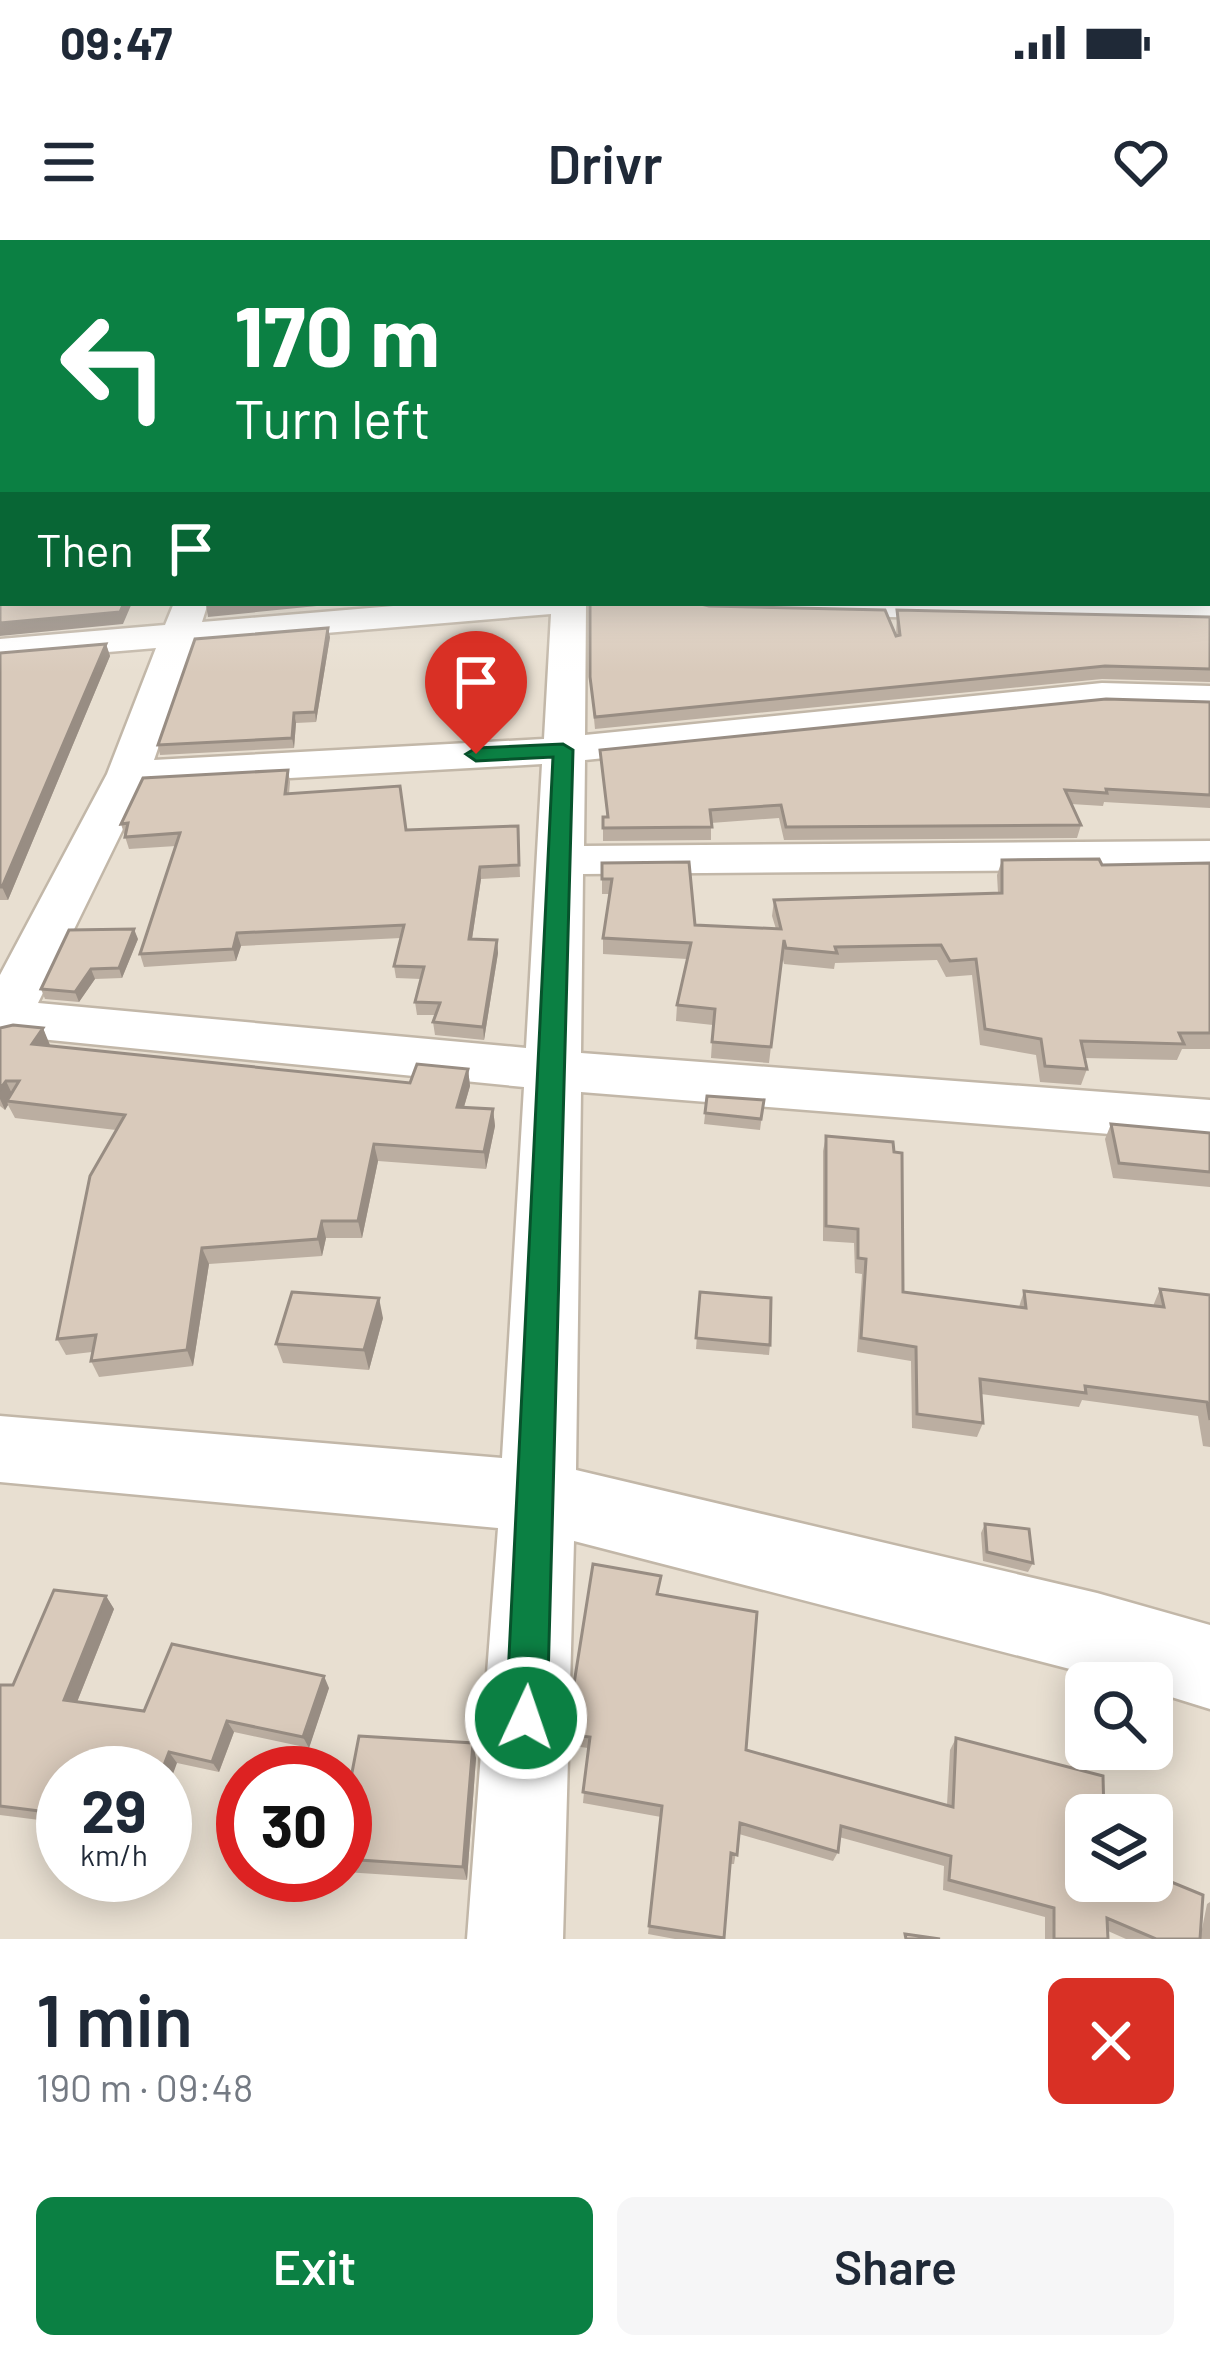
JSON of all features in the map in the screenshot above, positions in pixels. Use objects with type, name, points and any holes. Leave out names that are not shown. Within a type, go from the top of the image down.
[{"type":"street","points":[[0,650],[184,617],[475,606]]},
{"type":"street","points":[[515,1939],[538,1496],[569,606]]},
{"type":"street","points":[[859,606],[1210,613]]},
{"type":"street","points":[[184,617],[128,774],[1,1020],[554,1070],[1210,1121]]},
{"type":"street","points":[[128,774],[563,750],[1057,699],[1210,698]]},
{"type":"street","points":[[560,860],[1210,855]]},
{"type":"street","points":[[0,1448],[538,1496],[1074,1628],[1210,1667]]},
{"type":"shaded area","points":[[0,606],[1210,606],[1210,1939],[0,1939]]},
{"type":"building","points":[[0,606],[123,606],[120,612],[0,623]]},
{"type":"building","points":[[590,606],[885,610],[896,636],[900,635],[897,610],[1210,617],[1210,669],[1105,666],[595,717]]},
{"type":"building","points":[[328,628],[315,712],[294,713],[292,738],[158,745],[195,639]]},
{"type":"building","points":[[106,644],[2,887],[0,887],[0,653]]},
{"type":"building","points":[[1106,699],[1210,702],[1210,795],[1065,790],[1081,825],[786,827],[781,805],[710,810],[712,827],[603,828],[603,817],[608,817],[600,750]]},
{"type":"building","points":[[288,770],[285,794],[400,786],[406,830],[518,826],[519,865],[480,867],[469,939],[497,940],[483,1027],[433,1022],[440,1003],[415,1002],[424,967],[394,966],[404,925],[237,933],[233,949],[140,954],[180,833],[125,837],[128,823],[121,824],[143,778]]},
{"type":"building","points":[[1099,859],[1102,865],[1210,863],[1210,1033],[1179,1033],[1184,1044],[1081,1041],[1087,1069],[1045,1066],[1041,1039],[985,1029],[976,959],[950,961],[941,945],[835,947],[837,953],[786,948],[784,940],[771,1047],[712,1042],[715,1009],[677,1005],[691,943],[603,938],[612,879],[602,879],[602,863],[689,862],[695,925],[781,929],[774,900],[1002,893],[1002,860]]},
{"type":"building","points":[[134,929],[119,968],[91,969],[75,992],[41,989],[69,930]]},
{"type":"building","points":[[0,1028],[43,1028],[32,1044],[410,1083],[417,1064],[468,1069],[457,1107],[493,1109],[484,1152],[374,1144],[358,1221],[322,1221],[318,1239],[202,1248],[187,1350],[91,1361],[96,1335],[57,1339],[90,1176],[125,1115],[7,1101],[19,1081],[6,1081],[0,1089]]},
{"type":"building","points":[[707,1096],[764,1100],[761,1119],[705,1113]]},
{"type":"building","points":[[1111,1124],[1210,1133],[1210,1172],[1119,1163]]},
{"type":"building","points":[[826,1136],[893,1142],[894,1152],[902,1153],[903,1292],[1026,1308],[1024,1291],[1164,1307],[1160,1289],[1210,1295],[1210,1420],[1207,1402],[1085,1386],[1086,1393],[980,1379],[983,1423],[917,1414],[916,1347],[861,1338],[866,1259],[858,1258],[858,1229],[826,1226]]},
{"type":"building","points":[[292,1292],[379,1298],[364,1350],[276,1344]]},
{"type":"building","points":[[700,1292],[771,1298],[770,1345],[696,1338]]},
{"type":"building","points":[[985,1524],[1029,1529],[1033,1563],[987,1552]]},
{"type":"building","points":[[593,1564],[661,1576],[657,1594],[757,1612],[746,1750],[953,1807],[956,1738],[1065,1766],[1065,1770],[1103,1776],[1103,1794],[1065,1794],[1065,1902],[1173,1902],[1173,1883],[1203,1895],[1200,1939],[1156,1939],[1107,1918],[1108,1939],[1054,1939],[1054,1908],[949,1880],[951,1856],[841,1826],[838,1852],[740,1823],[737,1855],[731,1853],[724,1938],[649,1926],[662,1806],[583,1792],[590,1737],[572,1735],[573,1690]]},
{"type":"building","points":[[54,1590],[106,1596],[64,1700],[144,1711],[172,1644],[324,1676],[303,1737],[227,1721],[212,1762],[192,1757],[192,1746],[36,1746],[36,1811],[0,1806],[0,1685],[13,1685]]},
{"type":"building","points":[[359,1736],[473,1743],[463,1867],[372,1861],[372,1746],[357,1746]]},
{"type":"route","points":[[476,754],[563,750],[542,1401],[526,1718]]}]
